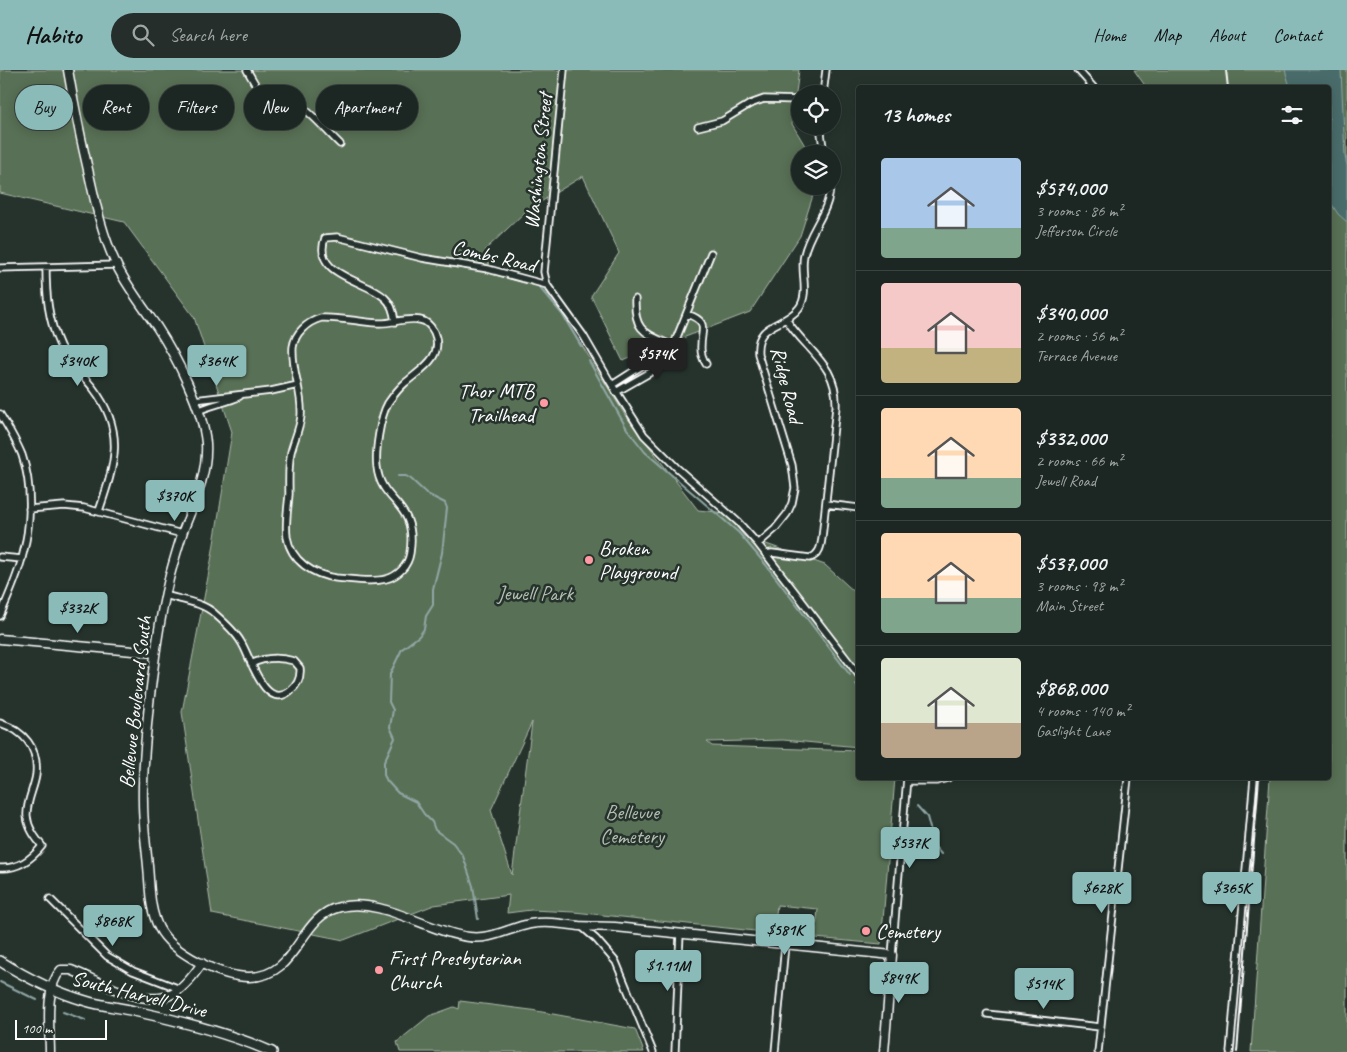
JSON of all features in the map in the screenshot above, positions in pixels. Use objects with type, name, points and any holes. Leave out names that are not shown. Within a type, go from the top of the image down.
[{"type":"main road","name":"South Harvell Drive","points":[[0,961],[52,989],[88,1002],[133,1010],[223,1034],[272,1052]]},
{"type":"street","name":"Bellevue Boulevard South","points":[[68,70],[97,211],[106,241],[116,265],[131,291],[166,341],[194,400],[205,436],[205,464],[200,486],[182,534],[165,595],[155,653],[144,755],[142,786],[151,899],[156,920],[167,940],[183,953],[202,963],[241,976],[252,977],[267,974],[283,964],[320,916],[334,908],[344,906],[374,907],[449,933],[468,937],[486,937],[524,925],[542,923],[615,927],[892,955]]},
{"type":"street","points":[[247,70],[258,89],[297,103],[340,144]]},
{"type":"street","name":"Washington Street","points":[[548,285],[544,272],[564,70]]},
{"type":"street","points":[[825,85],[826,70]]},
{"type":"street","points":[[1078,70],[1091,85]]},
{"type":"street","points":[[698,126],[722,121],[750,104],[764,99],[791,100]]},
{"type":"street","name":"Ridge Road","points":[[758,544],[775,529],[787,514],[792,503],[795,488],[792,466],[757,349],[760,338],[767,328],[786,319],[801,306],[804,294],[804,255],[810,237],[827,204],[828,195]]},
{"type":"street","name":"Combs Road","points":[[395,322],[392,307],[384,297],[378,292],[332,269],[324,252],[326,238],[337,237],[422,258],[488,269],[548,285],[583,335],[638,426],[654,446],[738,522],[758,544],[856,671]]},
{"type":"street","points":[[616,392],[662,365],[668,359],[711,253]]},
{"type":"street","points":[[0,268],[116,265]]},
{"type":"street","points":[[46,267],[48,307],[60,347],[105,407],[113,432],[113,466],[99,511]]},
{"type":"street","points":[[635,299],[635,318],[642,329],[674,346]]},
{"type":"street","points":[[687,314],[696,317],[702,322],[701,349],[706,364]]},
{"type":"street","points":[[320,318],[376,323],[414,319],[429,325],[435,333],[437,349],[431,362],[404,383],[394,394],[387,406],[382,421],[376,464],[378,475],[383,485],[407,516],[412,529],[408,562],[394,576],[373,581],[332,577],[317,573],[305,566],[291,549],[286,530],[288,469],[301,414],[298,385],[293,347],[297,336],[311,322],[320,318]]},
{"type":"street","points":[[766,554],[806,558],[817,554],[821,543],[836,407],[836,388],[827,368],[792,329],[786,319]]},
{"type":"street","points":[[612,385],[674,346]]},
{"type":"street","points":[[194,400],[298,385]]},
{"type":"street","points":[[198,411],[227,403],[244,394]]},
{"type":"street","points":[[0,414],[22,455],[27,477],[29,509],[22,559],[0,616]]},
{"type":"street","points":[[826,504],[856,508]]},
{"type":"street","points":[[29,509],[64,506],[99,511],[182,534]]},
{"type":"street","points":[[0,557],[22,559]]},
{"type":"street","points":[[165,595],[205,607],[214,613],[240,640],[251,664],[258,679],[269,692],[278,696],[288,693],[300,679],[300,668],[294,661],[270,658],[251,664]]},
{"type":"street","points":[[0,639],[155,653]]},
{"type":"street","points":[[0,723],[20,732],[30,743],[34,752],[36,775],[27,805],[27,816],[29,827],[42,846],[26,862],[14,867],[0,868]]},
{"type":"street","points":[[884,1052],[907,780]]},
{"type":"street","points":[[922,780],[941,780]]},
{"type":"street","points":[[1098,1052],[1128,780]]},
{"type":"street","points":[[1230,1052],[1254,780]]},
{"type":"street","points":[[50,899],[107,956],[133,971],[180,989]]},
{"type":"street","points":[[581,926],[600,943],[616,962],[653,1052]]},
{"type":"street","points":[[675,1052],[680,933]]},
{"type":"street","points":[[775,1052],[785,945]]},
{"type":"street","points":[[50,1052],[50,997],[56,977],[64,969],[71,970],[125,993],[150,998],[165,997],[180,989],[202,963]]},
{"type":"street","points":[[987,1014],[1100,1027]]},
{"type":"green space","points":[[0,70],[799,70],[797,85],[791,85],[791,135],[799,135],[805,145],[791,145],[791,195],[813,195],[800,236],[750,312],[623,361],[591,296],[619,253],[583,176],[526,211],[486,249],[491,274],[542,287],[568,323],[625,415],[698,510],[726,513],[744,536],[825,565],[856,593],[856,747],[783,740],[707,742],[712,746],[856,751],[856,780],[895,780],[881,944],[815,938],[818,909],[777,905],[774,933],[574,912],[531,910],[507,913],[509,895],[434,905],[344,940],[212,914],[182,712],[212,556],[232,432],[194,317],[124,222],[0,193]],"holes":[[[532,722],[512,875],[491,810]]]},
{"type":"green space","points":[[1134,70],[1347,70],[1347,1052],[1251,1052],[1270,780],[1331,780],[1331,85],[1145,85]]},
{"type":"green space","points":[[460,1001],[531,1010],[635,1029],[644,1052],[400,1052],[397,1042],[429,1016],[454,1007],[459,1009]]},
{"type":"water","points":[[1285,70],[1341,70],[1347,166],[1347,222],[1338,214],[1331,203],[1331,85],[1289,85]]},
{"type":"waterway","points":[[539,287],[562,314],[581,346]]},
{"type":"waterway","points":[[589,361],[627,429],[645,452],[739,533],[766,565],[850,675]]},
{"type":"waterway","points":[[398,476],[406,476],[411,479],[427,494],[445,503],[447,508],[442,553],[433,589],[433,605],[426,616],[424,629],[419,636],[402,649],[390,674],[389,702],[393,710],[390,727],[395,738],[384,762],[384,775],[398,793],[416,802],[432,822],[435,830],[453,843],[463,856],[473,886],[478,919]]},
{"type":"waterway","points":[[917,806],[927,817],[935,847],[941,854]]},
{"type":"waterway","points":[[0,982],[37,1000]]},
{"type":"waterway","points":[[63,1012],[85,1020]]},
{"type":"railway","points":[[1226,70],[1228,85]]},
{"type":"railway","points":[[1237,1052],[1259,780]]},
{"type":"place","name":"Thor MTB Trailhead","points":[[544,403]]},
{"type":"place","name":"Broken Playground","points":[[589,560]]},
{"type":"place","name":"Cemetery","points":[[866,931]]},
{"type":"place","name":"First Presbyterian Church","points":[[379,970]]},
{"type":"park label","name":"Jewell Park","points":[[535,593]]},
{"type":"park label","name":"Bellevue Cemetery","points":[[632,824]]}]
